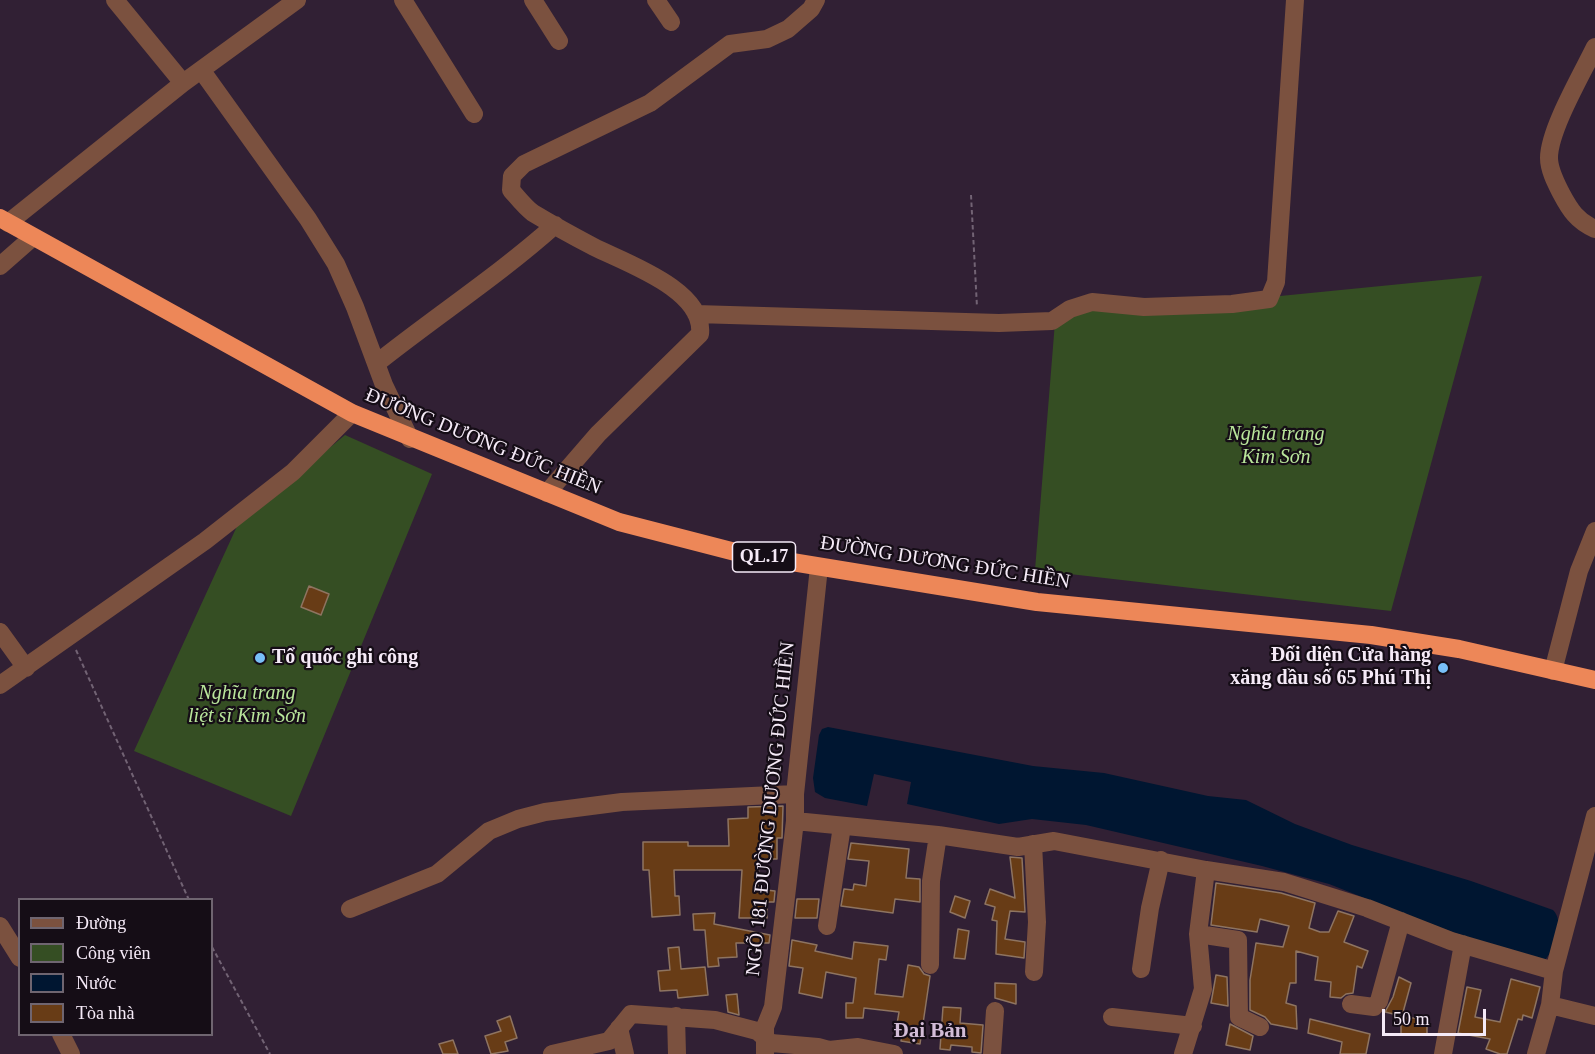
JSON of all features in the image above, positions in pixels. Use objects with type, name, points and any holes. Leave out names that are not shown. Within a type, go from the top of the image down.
[{"type":"highway","name":"ĐƯỜNG DƯƠNG ĐỨC HIỀN","points":[[4,221],[352,413],[410,439],[619,522],[743,554],[819,567],[1037,602],[1371,635],[1459,649],[1595,680]]},
{"type":"street","points":[[115,0],[183,83]]},
{"type":"street","points":[[4,221],[183,83],[297,0]]},
{"type":"street","points":[[403,0],[474,114]]},
{"type":"street","points":[[533,0],[559,41]]},
{"type":"street","points":[[656,0],[671,22]]},
{"type":"street","points":[[547,493],[598,434],[700,334],[702,323],[689,304],[662,280],[531,211],[511,190],[512,176],[524,164],[650,103],[729,44],[767,39],[788,29],[811,9],[816,0]]},
{"type":"street","points":[[696,314],[978,322],[1053,321],[1070,309],[1092,302],[1144,307],[1232,304],[1269,299],[1276,282],[1295,0]]},
{"type":"street","points":[[1595,47],[1556,132],[1549,158],[1554,178],[1570,211],[1582,224],[1595,229]]},
{"type":"street","points":[[202,70],[308,219],[336,264],[384,385],[410,439]]},
{"type":"street","points":[[377,363],[439,314],[516,260],[555,225]]},
{"type":"street","points":[[0,266],[33,237]]},
{"type":"street","points":[[0,686],[205,541],[293,472],[352,413]]},
{"type":"street","points":[[1553,671],[1579,571],[1595,531]]},
{"type":"street","name":"NGÕ 181 ĐƯỜNG DƯƠNG ĐỨC HIỀN","points":[[767,1045],[765,1027],[772,1007],[795,821],[795,794],[819,567]]},
{"type":"street","points":[[0,632],[26,668]]},
{"type":"street","points":[[350,909],[437,874],[489,831],[518,819],[545,812],[622,802],[795,794]]},
{"type":"street","points":[[1536,1054],[1550,1005],[1554,971],[1595,816]]},
{"type":"street","points":[[795,821],[938,835],[1018,847],[1054,841],[1206,870],[1284,882],[1463,944],[1554,971]]},
{"type":"street","points":[[827,926],[842,826]]},
{"type":"street","points":[[930,965],[931,881],[938,835]]},
{"type":"street","points":[[1033,844],[1037,922],[1034,972]]},
{"type":"street","points":[[1141,969],[1150,908],[1161,860]]},
{"type":"street","points":[[1183,1054],[1203,989],[1198,934],[1206,870]]},
{"type":"street","points":[[1351,1004],[1374,1007],[1379,1001],[1401,921]]},
{"type":"street","points":[[0,926],[18,955]]},
{"type":"street","points":[[1198,934],[1238,940],[1239,1017],[1260,1027]]},
{"type":"street","points":[[1443,1054],[1463,944]]},
{"type":"street","points":[[1550,1005],[1595,1016]]},
{"type":"street","points":[[992,1054],[995,1011]]},
{"type":"street","points":[[552,1054],[600,1045],[609,1041],[631,1014],[715,1020],[756,1031],[767,1045],[830,1052],[858,1047],[894,1054]]},
{"type":"street","points":[[676,1016],[677,1054]]},
{"type":"street","points":[[1112,1017],[1193,1026]]},
{"type":"street","points":[[619,1028],[625,1054]]},
{"type":"street","points":[[62,1036],[71,1054]]},
{"type":"path","points":[[971,195],[978,322]]},
{"type":"path","points":[[70,637],[188,898]]},
{"type":"path","points":[[213,949],[270,1054]]},
{"type":"green space","name":"Nghĩa trang Kim Sơn","points":[[1482,276],[1391,611],[1035,570],[1055,322],[1070,309],[1149,309]]},
{"type":"green space","name":"Nghĩa trang liệt sĩ Kim Sơn","points":[[345,435],[432,474],[291,816],[134,751],[238,524]]},
{"type":"water","points":[[828,727],[1033,766],[1104,773],[1208,796],[1246,800],[1295,824],[1352,845],[1471,881],[1553,910],[1558,921],[1555,943],[1544,961],[1537,961],[1438,927],[1329,884],[1262,866],[1086,825],[1032,819],[999,824],[907,804],[911,782],[874,774],[867,806],[825,798],[815,792],[813,778],[819,735],[822,729]]},
{"type":"building","points":[[309,586],[329,594],[321,615],[301,607]]},
{"type":"building","points":[[783,806],[782,838],[777,838],[777,859],[759,859],[758,889],[775,891],[774,902],[767,902],[767,918],[739,918],[742,870],[674,870],[675,896],[679,896],[680,915],[652,917],[649,870],[643,870],[643,842],[688,842],[688,846],[729,846],[728,819],[748,818],[748,807]]},
{"type":"building","points":[[851,843],[909,849],[906,878],[920,879],[920,902],[895,899],[893,913],[841,906],[844,889],[853,890],[854,884],[866,886],[869,861],[848,859]]},
{"type":"building","points":[[1010,857],[1022,858],[1025,912],[1010,911],[1005,939],[1025,942],[1024,958],[996,954],[997,921],[992,920],[995,907],[985,904],[990,889],[1015,898]]},
{"type":"building","points":[[1216,883],[1281,893],[1315,903],[1309,928],[1320,932],[1329,932],[1338,911],[1354,916],[1344,942],[1368,951],[1362,968],[1357,966],[1353,993],[1341,998],[1330,997],[1331,982],[1315,980],[1318,957],[1296,951],[1296,983],[1290,983],[1286,1003],[1296,1006],[1297,1029],[1271,1024],[1265,1017],[1250,1010],[1250,980],[1256,943],[1283,947],[1289,926],[1260,919],[1257,932],[1211,925]]},
{"type":"building","points":[[955,896],[970,901],[965,918],[950,912]]},
{"type":"building","points":[[797,899],[819,899],[817,918],[795,918]]},
{"type":"building","points":[[715,913],[714,924],[770,935],[769,943],[736,943],[737,957],[718,958],[719,966],[708,967],[705,930],[694,930],[693,914]]},
{"type":"building","points":[[958,929],[969,931],[965,959],[954,958]]},
{"type":"building","points":[[792,940],[817,945],[815,951],[852,959],[854,942],[888,946],[886,960],[879,959],[875,994],[903,997],[908,965],[919,967],[924,974],[930,976],[920,1044],[901,1041],[903,1025],[897,1024],[899,1012],[864,1008],[863,1018],[846,1018],[846,1003],[853,1003],[856,978],[826,972],[822,998],[799,993],[803,968],[789,966]]},
{"type":"building","points":[[679,947],[681,969],[705,967],[708,995],[678,998],[677,990],[660,991],[658,971],[670,970],[668,948]]},
{"type":"building","points":[[1216,975],[1227,977],[1228,1006],[1211,1003]]},
{"type":"building","points":[[1399,977],[1411,983],[1402,1016],[1385,1012],[1393,997]]},
{"type":"building","points":[[1511,979],[1540,987],[1532,1018],[1523,1015],[1522,1020],[1518,1019],[1507,1054],[1500,1054],[1486,1049],[1490,1039],[1458,1033],[1467,987],[1481,990],[1475,1017],[1500,1022]]},
{"type":"building","points":[[995,983],[1016,984],[1016,1004],[995,998]]},
{"type":"building","points":[[737,994],[739,1015],[728,1012],[726,995]]},
{"type":"building","points":[[943,1007],[961,1008],[960,1023],[983,1025],[981,1053],[972,1052],[972,1047],[951,1045],[950,1050],[940,1049]]},
{"type":"building","points":[[510,1016],[517,1038],[505,1042],[508,1051],[491,1054],[485,1036],[501,1031],[497,1021]]},
{"type":"building","points":[[1401,1018],[1427,1018],[1427,1035],[1401,1034]]},
{"type":"building","points":[[1310,1019],[1370,1034],[1366,1054],[1340,1054],[1342,1042],[1308,1033]]},
{"type":"building","points":[[1230,1024],[1253,1036],[1250,1050],[1226,1045]]},
{"type":"building","points":[[453,1040],[458,1054],[443,1054],[439,1044]]},
{"type":"place","name":"Tổ quốc ghi công","points":[[260,658]]},
{"type":"place","name":"Đối diện Cửa hàng xăng dầu số 65 Phú Thị","points":[[1443,668]]},
{"type":"district","name":"Đại Bản","points":[[930,1032]]}]
